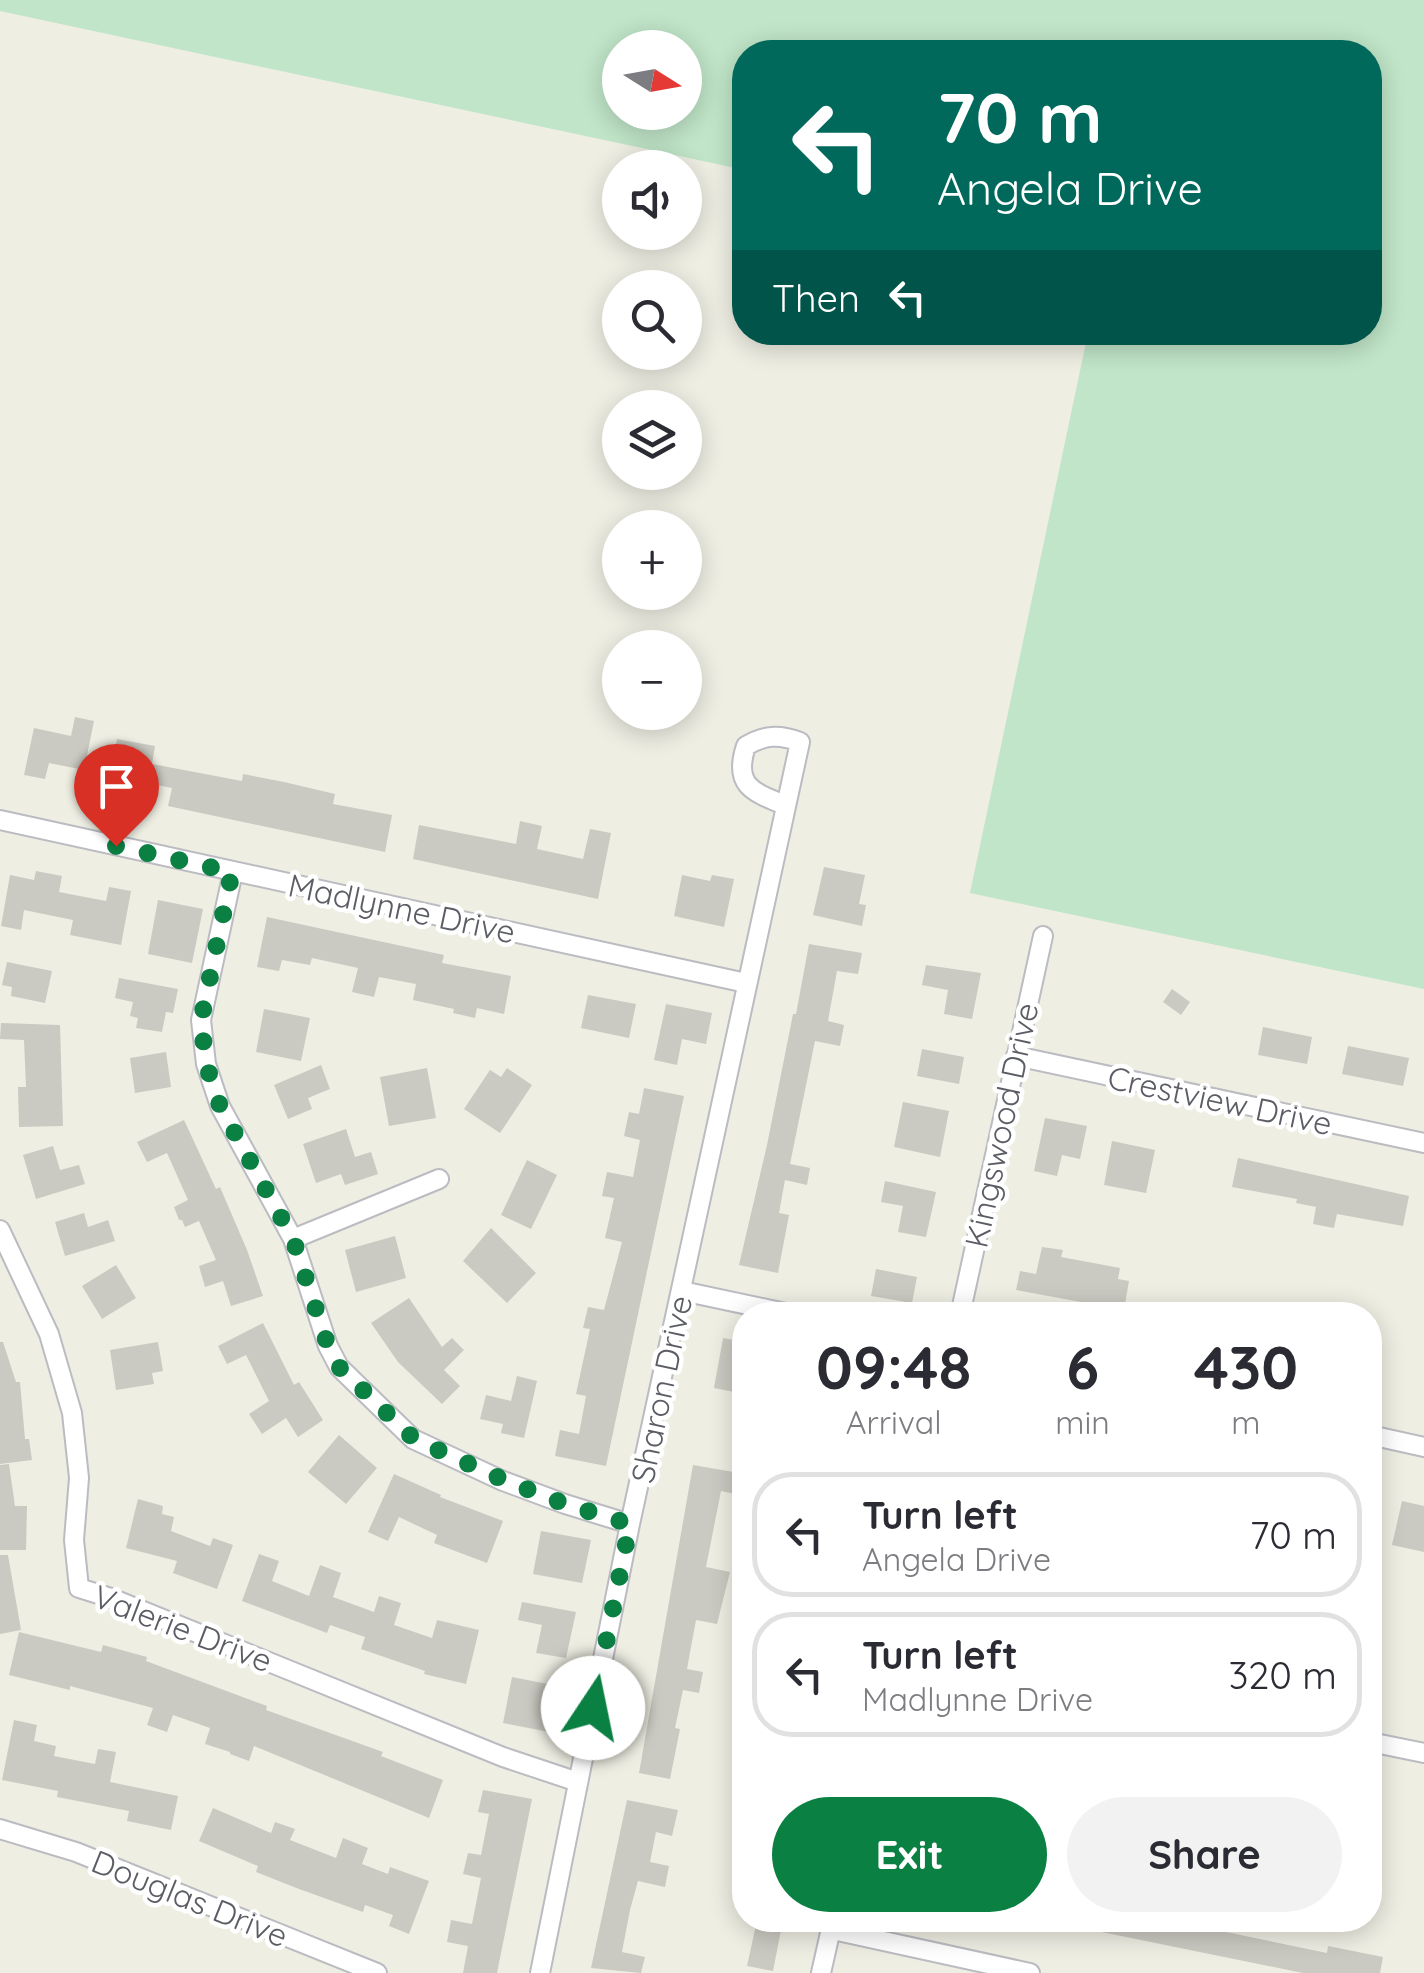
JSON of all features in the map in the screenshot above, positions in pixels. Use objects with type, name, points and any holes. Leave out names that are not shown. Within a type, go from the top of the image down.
[{"type":"street","name":"Sharon Drive","points":[[540,1973],[630,1524],[786,805]]},
{"type":"street","name":"Madlynne Drive","points":[[0,820],[746,983]]},
{"type":"street","points":[[232,872],[201,1020],[206,1064],[220,1106],[293,1239],[328,1346],[339,1367],[414,1439],[519,1486],[630,1524]]},
{"type":"street","name":"Kingswood Drive","points":[[963,1302],[1043,936]]},
{"type":"street","name":"Crestview Drive","points":[[1016,1056],[1424,1144]]},
{"type":"street","points":[[293,1239],[439,1179]]},
{"type":"street","name":"Valerie Drive","points":[[0,1230],[49,1334],[72,1413],[78,1478],[74,1540],[79,1588],[578,1782]]},
{"type":"street","points":[[682,1291],[734,1302]]},
{"type":"street","points":[[1382,1438],[1424,1447]]},
{"type":"street","points":[[1382,1744],[1424,1753]]},
{"type":"street","name":"Douglas Drive","points":[[0,1829],[76,1852],[377,1973]]},
{"type":"street","points":[[821,1973],[831,1932]]},
{"type":"street","points":[[862,1932],[1030,1973]]},
{"type":"green space","points":[[0,0],[1424,0],[1424,989],[970,893],[1085,345],[1382,345],[1382,40],[732,40],[732,167],[702,161],[702,150],[651,150],[0,11]]},
{"type":"building","points":[[75,717],[94,721],[84,770],[49,763],[45,779],[24,775],[34,728],[71,736]]},
{"type":"building","points":[[117,739],[155,746],[152,764],[242,781],[243,774],[284,782],[335,794],[333,804],[392,815],[385,852],[168,806],[172,788],[127,779],[124,795],[107,792]]},
{"type":"building","points":[[520,821],[542,826],[537,849],[583,859],[590,829],[611,833],[598,899],[413,859],[419,825],[516,844]]},
{"type":"building","points":[[824,867],[865,875],[859,904],[866,905],[862,926],[813,915]]},
{"type":"building","points":[[36,871],[62,876],[59,892],[106,901],[109,887],[131,891],[121,945],[70,935],[73,920],[24,910],[21,930],[1,926],[10,875],[34,880]]},
{"type":"building","points":[[682,875],[710,881],[712,875],[734,879],[724,927],[674,916]]},
{"type":"building","points":[[158,900],[203,909],[192,963],[148,954]]},
{"type":"building","points":[[267,917],[444,955],[442,963],[511,976],[504,1014],[477,1008],[475,1018],[453,1013],[454,1009],[413,1000],[416,984],[379,977],[374,997],[352,992],[358,968],[312,958],[310,965],[282,960],[279,971],[257,967]]},
{"type":"building","points":[[809,944],[862,953],[858,974],[837,971],[828,1021],[844,1025],[840,1046],[815,1041],[790,1164],[810,1168],[807,1185],[785,1180],[779,1213],[789,1215],[778,1273],[739,1265]]},
{"type":"building","points":[[7,962],[52,971],[45,1003],[11,996],[12,987],[2,985]]},
{"type":"building","points":[[926,965],[981,973],[972,1019],[944,1014],[948,990],[922,985]]},
{"type":"building","points":[[119,978],[178,989],[173,1013],[166,1012],[162,1032],[136,1028],[138,1018],[130,1016],[133,1002],[115,998]]},
{"type":"building","points":[[1172,989],[1190,1002],[1181,1015],[1163,1002]]},
{"type":"building","points":[[588,995],[636,1004],[629,1038],[581,1028]]},
{"type":"building","points":[[666,1004],[712,1013],[706,1044],[682,1039],[677,1065],[654,1060]]},
{"type":"building","points":[[264,1009],[310,1018],[301,1061],[256,1052]]},
{"type":"building","points":[[1,1023],[60,1025],[63,1126],[19,1127],[18,1087],[26,1087],[24,1040],[0,1039]]},
{"type":"building","points":[[1263,1027],[1312,1037],[1307,1064],[1258,1055]]},
{"type":"building","points":[[1348,1046],[1409,1058],[1403,1086],[1342,1074]]},
{"type":"building","points":[[922,1049],[964,1057],[959,1084],[917,1076]]},
{"type":"building","points":[[166,1052],[171,1087],[135,1093],[130,1058]]},
{"type":"building","points":[[321,1065],[330,1089],[308,1098],[312,1109],[288,1119],[274,1085]]},
{"type":"building","points":[[427,1068],[436,1118],[389,1126],[380,1077]]},
{"type":"building","points":[[507,1068],[532,1085],[500,1133],[464,1109],[490,1070],[501,1077]]},
{"type":"building","points":[[644,1088],[684,1096],[606,1466],[555,1456],[560,1430],[579,1434],[586,1396],[576,1394],[590,1329],[583,1328],[588,1307],[604,1310],[622,1242],[605,1238],[614,1198],[602,1196],[607,1172],[633,1177],[640,1140],[624,1136],[629,1112],[639,1114]]},
{"type":"building","points":[[903,1102],[949,1111],[940,1157],[894,1147]]},
{"type":"building","points":[[1045,1118],[1087,1126],[1080,1159],[1062,1155],[1057,1176],[1034,1171]]},
{"type":"building","points":[[184,1120],[216,1189],[220,1187],[263,1296],[231,1306],[223,1281],[205,1287],[199,1266],[216,1260],[199,1221],[185,1227],[179,1220],[174,1207],[188,1200],[167,1153],[147,1162],[137,1142]]},
{"type":"building","points":[[346,1129],[355,1157],[371,1152],[378,1174],[345,1185],[341,1174],[316,1183],[303,1144]]},
{"type":"building","points":[[1112,1141],[1155,1150],[1146,1193],[1104,1185]]},
{"type":"building","points":[[53,1146],[60,1170],[79,1165],[85,1184],[36,1199],[23,1155]]},
{"type":"building","points":[[1238,1158],[1409,1196],[1403,1226],[1337,1214],[1334,1228],[1313,1224],[1316,1207],[1296,1203],[1297,1199],[1232,1187]]},
{"type":"building","points":[[527,1160],[557,1175],[531,1229],[501,1215]]},
{"type":"building","points":[[885,1181],[936,1192],[926,1237],[898,1232],[903,1206],[881,1202]]},
{"type":"building","points":[[84,1213],[88,1227],[108,1220],[115,1241],[65,1256],[55,1222]]},
{"type":"building","points":[[491,1228],[536,1273],[507,1303],[463,1261]]},
{"type":"building","points":[[395,1236],[406,1278],[356,1292],[345,1250]]},
{"type":"building","points":[[1042,1247],[1063,1250],[1061,1257],[1120,1268],[1118,1279],[1129,1281],[1125,1302],[1081,1302],[1016,1290],[1020,1271],[1036,1274]]},
{"type":"building","points":[[116,1265],[136,1298],[102,1319],[82,1286]]},
{"type":"building","points":[[876,1269],[917,1277],[912,1302],[871,1296]]},
{"type":"building","points":[[409,1298],[442,1347],[452,1338],[464,1350],[444,1370],[460,1386],[442,1404],[398,1362],[371,1323]]},
{"type":"building","points":[[263,1323],[294,1385],[299,1382],[323,1420],[298,1437],[286,1418],[262,1434],[249,1414],[269,1401],[246,1355],[227,1364],[218,1346]]},
{"type":"building","points":[[723,1338],[732,1340],[732,1391],[714,1388]]},
{"type":"building","points":[[0,1342],[16,1382],[20,1382],[25,1439],[29,1439],[32,1460],[0,1464]]},
{"type":"building","points":[[158,1342],[163,1371],[152,1373],[154,1384],[116,1390],[110,1350]]},
{"type":"building","points":[[517,1376],[537,1381],[524,1438],[501,1433],[503,1424],[480,1419],[486,1395],[511,1401]]},
{"type":"building","points":[[339,1435],[377,1468],[346,1504],[308,1472]]},
{"type":"building","points":[[9,1464],[15,1506],[27,1506],[26,1550],[0,1550],[0,1465]]},
{"type":"building","points":[[693,1465],[732,1472],[732,1493],[721,1491],[706,1567],[730,1572],[717,1624],[696,1620],[687,1669],[703,1672],[699,1693],[683,1690],[670,1779],[639,1773]]},
{"type":"building","points":[[394,1474],[503,1521],[487,1563],[434,1543],[437,1535],[399,1517],[388,1541],[368,1532]]},
{"type":"building","points":[[138,1499],[163,1506],[162,1514],[174,1517],[171,1531],[210,1546],[213,1538],[233,1545],[217,1589],[173,1573],[177,1561],[126,1548]]},
{"type":"building","points":[[1402,1501],[1424,1506],[1424,1552],[1392,1545]]},
{"type":"building","points":[[541,1531],[591,1540],[582,1583],[533,1574]]},
{"type":"building","points":[[259,1554],[279,1561],[272,1581],[309,1596],[320,1565],[341,1573],[333,1597],[374,1612],[379,1596],[401,1603],[394,1625],[432,1638],[437,1620],[479,1630],[466,1684],[424,1674],[425,1671],[361,1649],[365,1637],[330,1625],[327,1633],[242,1601]]},
{"type":"building","points":[[0,1555],[8,1555],[21,1630],[0,1634]]},
{"type":"building","points":[[522,1602],[576,1612],[566,1658],[536,1653],[542,1625],[518,1620]]},
{"type":"building","points":[[19,1632],[101,1652],[103,1645],[147,1657],[146,1661],[267,1706],[266,1710],[383,1752],[381,1756],[443,1780],[429,1818],[254,1746],[249,1761],[205,1744],[210,1728],[173,1715],[167,1732],[147,1725],[153,1708],[9,1675]]},
{"type":"building","points":[[512,1677],[558,1686],[549,1732],[503,1723]]},
{"type":"building","points":[[14,1720],[37,1725],[34,1741],[56,1746],[54,1756],[95,1764],[98,1749],[116,1752],[110,1782],[178,1796],[171,1830],[127,1821],[129,1811],[57,1797],[58,1791],[2,1780]]},
{"type":"building","points":[[483,1790],[532,1799],[497,1973],[463,1973],[468,1946],[447,1942],[451,1920],[472,1924],[481,1878],[463,1874],[468,1853],[481,1855],[489,1814],[478,1812]]},
{"type":"building","points":[[627,1800],[678,1810],[672,1836],[656,1832],[650,1862],[669,1866],[665,1887],[638,1881],[630,1910],[622,1952],[645,1957],[641,1973],[591,1968]]},
{"type":"building","points":[[213,1808],[271,1833],[275,1822],[295,1829],[290,1840],[336,1858],[343,1838],[368,1848],[362,1864],[388,1874],[390,1867],[429,1881],[409,1934],[389,1926],[393,1915],[365,1905],[363,1912],[299,1889],[256,1872],[258,1866],[199,1841]]},
{"type":"building","points":[[754,1932],[781,1932],[773,1971],[747,1966]]},
{"type":"building","points":[[1102,1932],[1226,1932],[1327,1953],[1328,1946],[1383,1957],[1380,1973],[1303,1973]]},
{"type":"route","points":[[116,846],[232,872],[201,1020],[206,1064],[220,1106],[293,1239],[328,1346],[339,1367],[414,1439],[504,1480],[630,1524],[593,1708]]}]
